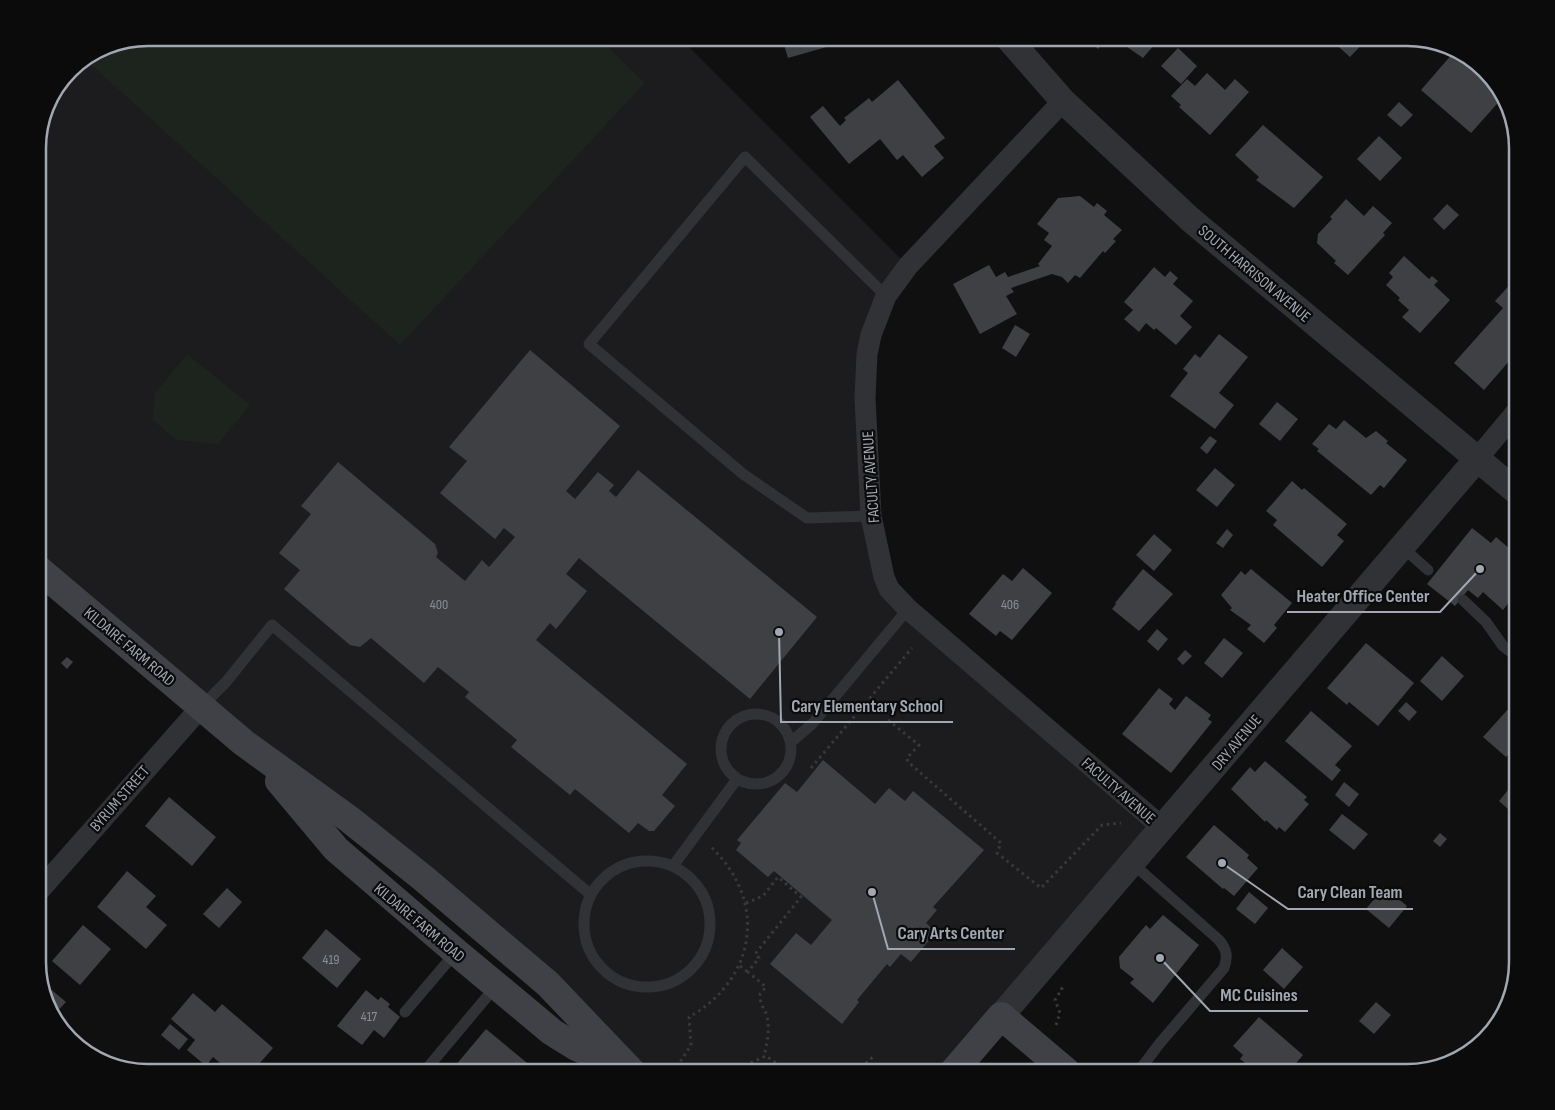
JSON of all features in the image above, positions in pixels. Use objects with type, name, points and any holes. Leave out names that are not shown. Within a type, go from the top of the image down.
[{"type":"main road","name":"KILDAIRE FARM ROAD","points":[[46,576],[244,743],[282,783],[336,849],[456,952],[564,1040],[616,1064]]},
{"type":"main road","name":"KILDAIRE FARM ROAD","points":[[244,743],[386,847],[431,884],[548,984],[623,1064]]},
{"type":"main road","name":"DRY AVENUE","points":[[960,1064],[1001,1016]]},
{"type":"main road","points":[[1001,1016],[1058,1064]]},
{"type":"street","name":"SOUTH HARRISON AVENUE","points":[[1015,46],[1063,101],[1191,220],[1509,485]]},
{"type":"street","name":"FACULTY AVENUE","points":[[1063,101],[908,266],[886,296],[871,334],[867,354],[865,398],[871,516],[884,577],[889,589],[908,609],[1163,828]]},
{"type":"street","name":"DRY AVENUE","points":[[1001,1016],[1509,422]]},
{"type":"street","name":"BYRUM STREET","points":[[46,883],[202,706]]},
{"type":"lane","points":[[871,516],[807,518],[743,474],[589,344],[745,157],[886,296]]},
{"type":"lane","points":[[1401,546],[1428,570]]},
{"type":"lane","points":[[1463,600],[1490,626],[1503,646],[1509,650]]},
{"type":"lane","points":[[791,742],[812,724],[908,609]]},
{"type":"lane","points":[[202,706],[226,682],[272,625],[591,895]]},
{"type":"lane","points":[[747,714],[770,716],[780,722],[791,742],[791,754],[787,765],[770,781],[747,783],[736,779],[722,761],[720,749],[722,737],[736,719],[747,714]]},
{"type":"lane","points":[[673,866],[736,779]]},
{"type":"lane","points":[[655,861],[673,866],[690,878],[703,895],[709,916],[708,937],[700,957],[686,973],[667,983],[646,987],[625,983],[607,973],[592,957],[585,937],[584,916],[591,895],[602,879],[617,868],[636,862],[655,861]]},
{"type":"lane","points":[[1132,863],[1219,940],[1225,948],[1227,955],[1224,968],[1144,1064]]},
{"type":"lane","points":[[405,1012],[456,952]]},
{"type":"lane","points":[[431,1064],[496,986]]},
{"type":"path","points":[[811,768],[912,648]]},
{"type":"path","points":[[888,720],[919,745],[907,758],[908,762],[1001,843],[998,853],[1041,888],[1102,825],[1124,823]]},
{"type":"path","points":[[679,1064],[691,1045],[689,1017],[727,987],[740,966],[748,928],[746,903],[733,872],[707,843]]},
{"type":"path","points":[[746,903],[762,896],[778,877],[801,896],[755,954],[759,958],[748,972]]},
{"type":"path","points":[[740,966],[766,987],[760,994],[760,1005],[766,1014],[769,1029],[764,1056]]},
{"type":"path","points":[[1056,1024],[1060,1013],[1056,1000],[1062,989]]},
{"type":"path","points":[[748,1064],[764,1056]]},
{"type":"path","points":[[764,1056],[776,1064]]},
{"type":"path","points":[[865,1064],[874,1056]]},
{"type":"shaded area","points":[[148,46],[688,46],[908,266],[871,334],[884,577],[1163,828],[960,1064],[623,1064],[46,567],[46,141],[54,109],[60,97],[67,86],[91,63],[109,54],[128,48]]},
{"type":"shaded area","points":[[148,46],[607,46],[645,83],[400,345],[90,64],[109,54],[128,48]]},
{"type":"shaded area","points":[[187,354],[250,405],[218,444],[176,440],[153,420],[155,393]]},
{"type":"building","points":[[784,46],[830,46],[788,58]]},
{"type":"building","points":[[1126,46],[1153,46],[1143,58]]},
{"type":"building","points":[[1338,46],[1360,46],[1350,57]]},
{"type":"building","points":[[1178,48],[1197,66],[1181,84],[1161,66]]},
{"type":"building","points":[[1450,56],[1464,63],[1479,76],[1488,86],[1498,103],[1471,133],[1421,90]]},
{"type":"building","points":[[1207,73],[1225,90],[1235,79],[1249,92],[1210,135],[1179,107],[1181,105],[1171,96],[1187,79],[1195,86]]},
{"type":"building","points":[[898,80],[945,138],[934,146],[944,158],[922,177],[903,155],[897,160],[880,139],[849,164],[810,117],[823,106],[840,126],[846,120],[844,118],[869,98],[872,102]]},
{"type":"building","points":[[1399,102],[1413,115],[1401,127],[1387,115]]},
{"type":"building","points":[[1263,125],[1323,177],[1294,208],[1256,180],[1259,177],[1235,155]]},
{"type":"building","points":[[1379,136],[1402,158],[1380,181],[1357,159]]},
{"type":"building","points":[[1080,196],[1094,207],[1097,203],[1107,211],[1104,215],[1122,230],[1113,239],[1116,241],[1105,253],[1103,251],[1080,278],[1075,275],[1068,283],[1062,277],[1052,274],[1011,288],[1014,292],[1006,296],[1017,314],[980,334],[953,284],[989,265],[996,277],[1005,272],[1008,277],[1040,266],[1038,264],[1052,246],[1044,240],[1049,233],[1037,224],[1058,198]]},
{"type":"building","points":[[1346,199],[1364,216],[1373,206],[1392,223],[1383,233],[1385,235],[1348,275],[1334,263],[1336,261],[1317,243],[1318,234],[1332,219],[1330,217]]},
{"type":"building","points":[[1447,204],[1459,215],[1444,230],[1433,219]]},
{"type":"building","points":[[1404,256],[1429,279],[1432,276],[1438,281],[1434,285],[1450,300],[1420,333],[1402,317],[1409,310],[1398,300],[1400,298],[1386,285],[1393,277],[1389,273]]},
{"type":"building","points":[[1154,267],[1165,277],[1170,271],[1178,278],[1173,284],[1193,301],[1180,316],[1192,327],[1176,345],[1156,328],[1154,330],[1146,323],[1139,332],[1124,319],[1133,310],[1124,302]]},
{"type":"building","points":[[1509,286],[1509,361],[1484,390],[1454,363],[1503,308],[1495,301]]},
{"type":"building","points":[[1015,325],[1030,334],[1016,357],[1002,348]]},
{"type":"building","points":[[1219,334],[1248,357],[1219,393],[1234,405],[1215,429],[1170,396],[1188,373],[1183,369],[1195,354],[1200,358]]},
{"type":"building","points":[[530,350],[620,426],[566,491],[575,499],[598,472],[614,485],[609,491],[616,497],[638,470],[817,617],[750,699],[579,558],[566,574],[587,591],[556,629],[550,623],[536,640],[687,764],[662,795],[675,806],[654,831],[649,831],[638,823],[629,833],[575,789],[570,795],[511,747],[517,740],[465,697],[469,692],[438,667],[424,683],[371,638],[360,647],[350,645],[284,589],[300,570],[279,553],[311,514],[301,506],[338,462],[435,544],[438,553],[436,557],[465,581],[482,560],[489,567],[515,537],[504,528],[495,539],[440,493],[467,461],[449,447]]},
{"type":"building","points":[[1277,402],[1298,419],[1280,441],[1259,424]]},
{"type":"building","points":[[1344,420],[1366,438],[1376,431],[1388,441],[1386,443],[1407,460],[1384,488],[1380,485],[1371,495],[1317,451],[1319,449],[1312,444],[1329,424],[1336,429]]},
{"type":"building","points":[[1210,436],[1217,441],[1207,454],[1200,448]]},
{"type":"building","points":[[1215,468],[1235,485],[1217,507],[1196,490]]},
{"type":"building","points":[[1292,481],[1302,490],[1304,488],[1347,524],[1337,535],[1344,541],[1322,567],[1273,525],[1277,520],[1266,511]]},
{"type":"building","points":[[1472,528],[1491,543],[1496,537],[1509,548],[1509,602],[1503,610],[1483,592],[1478,598],[1468,590],[1455,606],[1427,584]]},
{"type":"building","points":[[1227,529],[1233,535],[1223,548],[1216,543]]},
{"type":"building","points":[[1154,534],[1172,550],[1154,571],[1136,555]]},
{"type":"building","points":[[1023,568],[1052,593],[1012,640],[1000,631],[996,636],[969,614],[1003,574],[1012,581]]},
{"type":"building","points":[[1143,569],[1173,594],[1139,631],[1112,609]]},
{"type":"building","points":[[1251,569],[1292,603],[1274,625],[1277,628],[1264,643],[1247,629],[1251,625],[1230,610],[1232,608],[1221,595],[1241,571],[1245,575]]},
{"type":"building","points":[[1157,629],[1168,639],[1158,651],[1147,641]]},
{"type":"building","points":[[1224,638],[1243,653],[1222,678],[1204,663]]},
{"type":"building","points":[[1366,643],[1414,683],[1378,726],[1349,702],[1347,705],[1327,688]]},
{"type":"building","points":[[1185,650],[1192,656],[1183,665],[1177,659]]},
{"type":"building","points":[[1442,656],[1464,676],[1442,701],[1420,681]]},
{"type":"building","points":[[67,657],[73,662],[67,669],[61,663]]},
{"type":"building","points":[[1159,688],[1173,699],[1169,704],[1175,710],[1186,696],[1211,715],[1208,719],[1212,722],[1171,773],[1122,734]]},
{"type":"building","points":[[1406,702],[1417,712],[1409,721],[1398,711]]},
{"type":"building","points":[[1509,708],[1509,754],[1506,757],[1483,737]]},
{"type":"building","points":[[1311,711],[1352,746],[1335,765],[1341,770],[1332,781],[1285,741]]},
{"type":"building","points":[[823,760],[875,804],[889,788],[905,801],[913,791],[984,850],[933,907],[937,910],[926,923],[936,932],[911,962],[901,954],[890,967],[887,964],[857,1000],[859,1002],[842,1024],[770,964],[796,933],[811,945],[832,920],[774,871],[768,877],[736,850],[741,843],[737,840],[785,783],[797,792]]},
{"type":"building","points":[[1265,761],[1307,797],[1304,800],[1309,804],[1285,832],[1279,827],[1277,830],[1266,820],[1265,822],[1231,789],[1250,767],[1255,772]]},
{"type":"building","points":[[1344,782],[1359,794],[1349,807],[1335,795]]},
{"type":"building","points":[[1509,789],[1509,810],[1499,801]]},
{"type":"building","points":[[169,797],[216,837],[192,866],[145,826]]},
{"type":"building","points":[[1342,814],[1368,834],[1354,850],[1329,830]]},
{"type":"building","points":[[1214,825],[1249,855],[1247,858],[1258,868],[1234,896],[1223,889],[1186,857]]},
{"type":"building","points":[[1440,833],[1447,839],[1440,847],[1433,841]]},
{"type":"building","points":[[127,871],[156,896],[146,907],[167,925],[146,949],[97,907]]},
{"type":"building","points":[[1384,887],[1407,906],[1389,928],[1366,909]]},
{"type":"building","points":[[227,888],[242,902],[219,928],[203,914]]},
{"type":"building","points":[[1249,892],[1268,908],[1255,924],[1236,909]]},
{"type":"building","points":[[1163,915],[1199,945],[1153,1003],[1130,983],[1134,979],[1120,968],[1119,957],[1146,925],[1150,929]]},
{"type":"building","points":[[83,925],[111,949],[80,985],[52,961]]},
{"type":"building","points":[[326,929],[361,959],[337,988],[302,958]]},
{"type":"building","points":[[1282,948],[1303,967],[1284,989],[1263,970]]},
{"type":"building","points":[[50,989],[66,1002],[59,1010]]},
{"type":"building","points":[[366,990],[378,1000],[381,997],[390,1004],[388,1007],[400,1017],[384,1038],[374,1030],[362,1045],[337,1026]]},
{"type":"building","points":[[193,993],[215,1012],[222,1004],[273,1048],[259,1064],[221,1064],[213,1057],[208,1064],[204,1064],[187,1050],[195,1040],[171,1019]]},
{"type":"building","points":[[1376,1002],[1391,1015],[1374,1034],[1359,1021]]},
{"type":"building","points":[[1259,1017],[1303,1055],[1295,1064],[1246,1064],[1240,1059],[1243,1055],[1233,1046]]},
{"type":"building","points":[[170,1024],[188,1039],[179,1050],[161,1035]]},
{"type":"building","points":[[486,1029],[528,1064],[457,1064]]},
{"type":"place","name":"Heater Office Center","points":[[1480,569]]},
{"type":"place","name":"Cary Elementary School","points":[[779,632]]},
{"type":"place","name":"Cary Clean Team","points":[[1222,863]]},
{"type":"place","name":"Cary Arts Center","points":[[872,892]]},
{"type":"place","name":"MC Cuisines","points":[[1160,958]]}]
